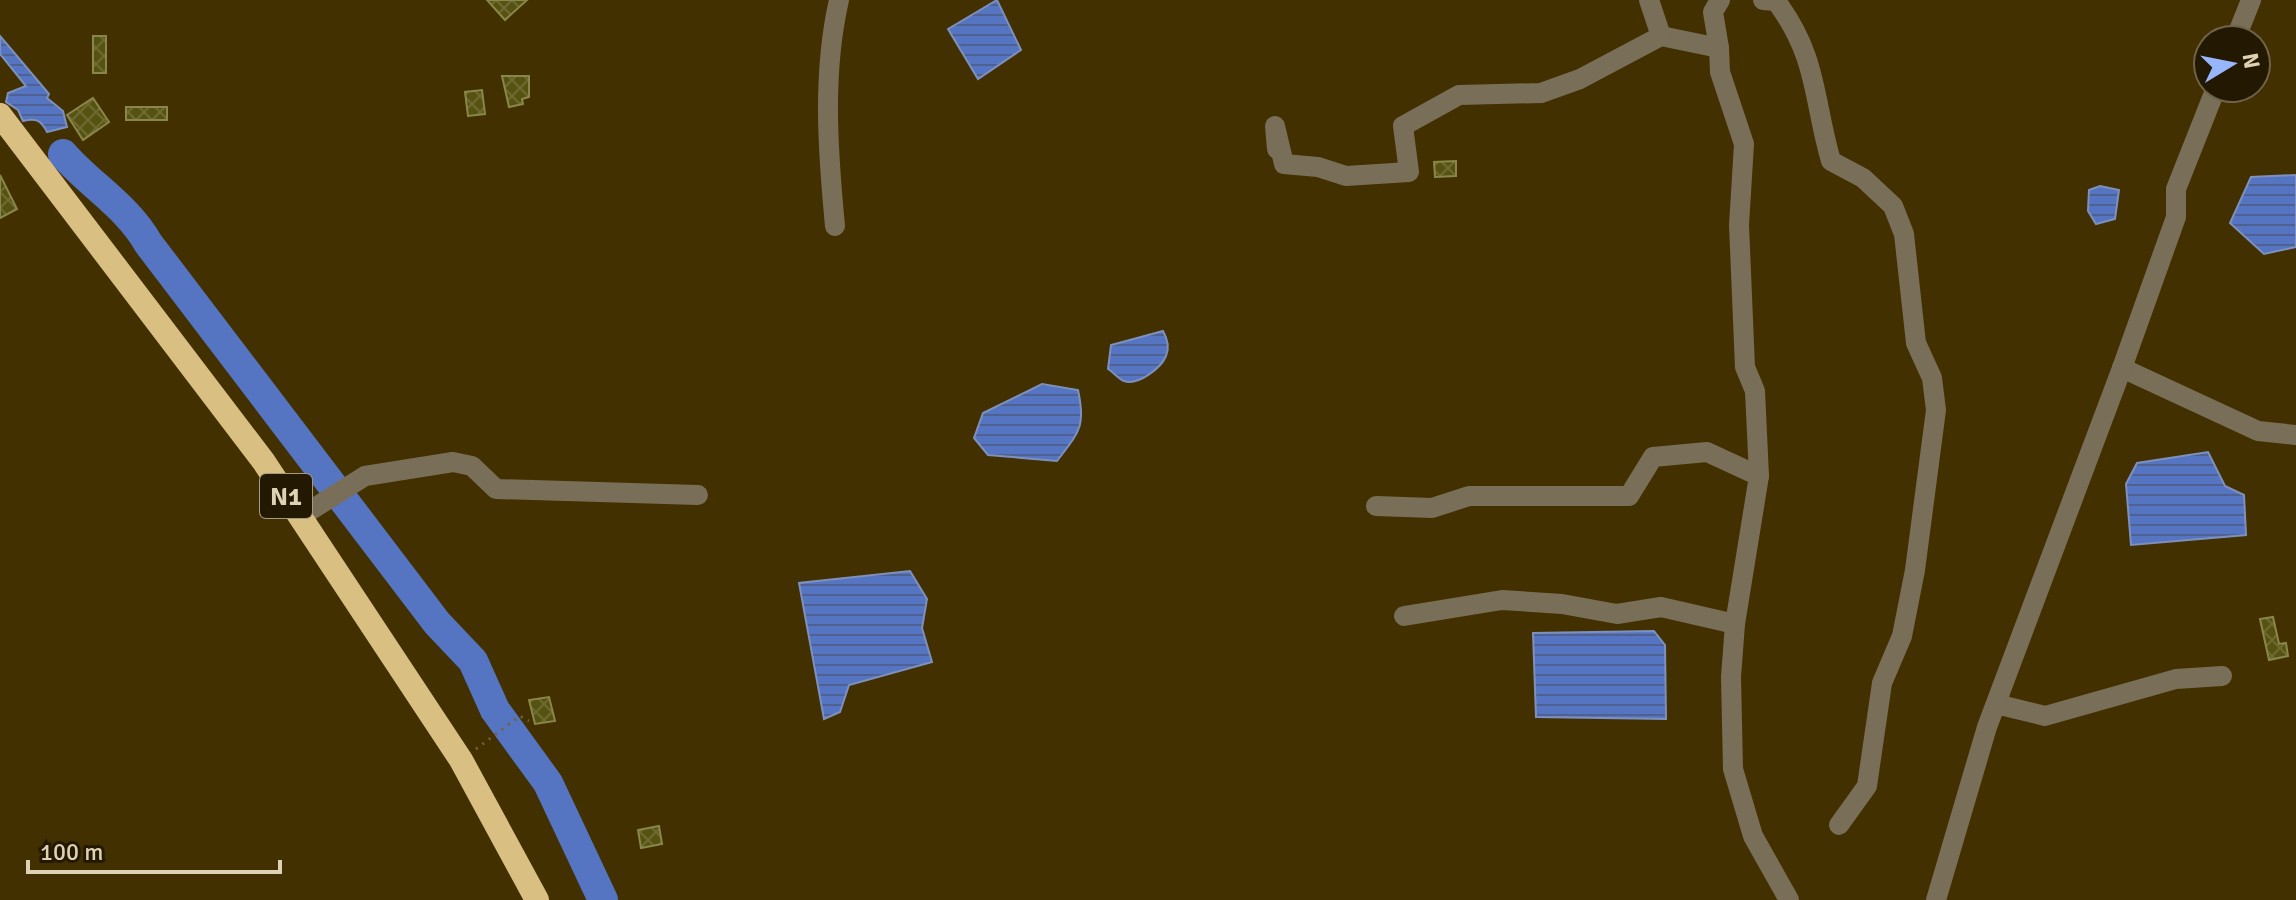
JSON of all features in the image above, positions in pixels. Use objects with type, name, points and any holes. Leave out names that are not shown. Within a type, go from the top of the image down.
[{"type":"highway","name":"N1","points":[[0,115],[264,462],[461,760],[537,900]]},
{"type":"street","points":[[835,226],[829,108],[832,32],[839,0]]},
{"type":"street","points":[[1649,0],[1661,36]]},
{"type":"street","points":[[1720,0],[1713,12],[1720,72],[1744,144],[1740,257],[1745,367],[1755,391],[1759,476],[1735,624],[1731,677],[1733,769],[1753,836],[1789,900]]},
{"type":"street","points":[[1763,0],[1776,1],[1793,24],[1815,77],[1820,123],[1831,161],[1863,178],[1893,206],[1904,234],[1916,343],[1932,378],[1936,410],[1915,570],[1902,636],[1882,683],[1867,786],[1839,825]]},
{"type":"street","points":[[2241,24],[2251,0]]},
{"type":"street","points":[[1277,149],[1275,126],[1284,164],[1318,167],[1346,176],[1409,172],[1403,126],[1459,95],[1541,93],[1580,79],[1661,36],[1719,48]]},
{"type":"street","points":[[1936,900],[1996,704],[2176,217],[2176,189],[2210,104]]},
{"type":"street","points":[[2122,368],[2258,431],[2296,435]]},
{"type":"street","points":[[1376,506],[1432,508],[1469,496],[1629,496],[1653,457],[1707,452],[1759,476]]},
{"type":"street","points":[[300,517],[367,476],[453,462],[472,466],[496,489],[698,495]]},
{"type":"street","points":[[1404,616],[1502,600],[1562,604],[1617,614],[1661,607],[1735,624]]},
{"type":"street","points":[[1996,704],[2045,716],[2176,679],[2222,676]]},
{"type":"path","points":[[461,760],[520,716],[529,721]]},
{"type":"water","points":[[997,0],[1021,50],[978,79],[948,29]]},
{"type":"water","points":[[0,36],[49,94],[47,98],[63,111],[67,127],[47,132],[38,121],[23,121],[18,110],[6,102],[8,93],[26,86],[0,54]]},
{"type":"water","points":[[2296,175],[2296,247],[2264,254],[2230,223],[2251,177]]},
{"type":"water","points":[[2100,186],[2119,190],[2115,219],[2096,224],[2088,211],[2089,190]]},
{"type":"water","points":[[1163,331],[1168,343],[1167,353],[1159,366],[1148,375],[1130,382],[1108,369],[1111,345]]},
{"type":"water","points":[[1042,384],[1078,390],[1081,421],[1065,451],[1057,461],[988,455],[974,438],[983,413]]},
{"type":"water","points":[[2208,452],[2225,486],[2244,495],[2246,535],[2131,545],[2126,484],[2137,463]]},
{"type":"water","points":[[910,571],[927,599],[922,628],[932,662],[849,685],[840,712],[824,719],[799,583]]},
{"type":"water","points":[[1654,631],[1665,645],[1666,719],[1536,717],[1533,633]]},
{"type":"building","points":[[487,0],[527,0],[505,20]]},
{"type":"building","points":[[93,36],[106,36],[106,73],[93,73]]},
{"type":"building","points":[[502,76],[529,76],[529,97],[522,99],[523,104],[509,107]]},
{"type":"building","points":[[482,90],[485,114],[468,116],[465,92]]},
{"type":"building","points":[[93,98],[109,122],[83,140],[67,115]]},
{"type":"building","points":[[126,107],[167,107],[167,120],[126,120]]},
{"type":"building","points":[[1456,161],[1456,176],[1435,177],[1434,162]]},
{"type":"building","points":[[0,175],[17,209],[0,218]]},
{"type":"building","points":[[2273,617],[2279,644],[2286,643],[2288,656],[2269,660],[2260,619]]},
{"type":"building","points":[[549,697],[555,721],[535,724],[529,700]]},
{"type":"building","points":[[659,826],[662,844],[641,848],[638,830]]},
{"type":"waterway","points":[[63,154],[140,230],[437,623],[473,661],[495,710],[548,783],[603,900]]}]
